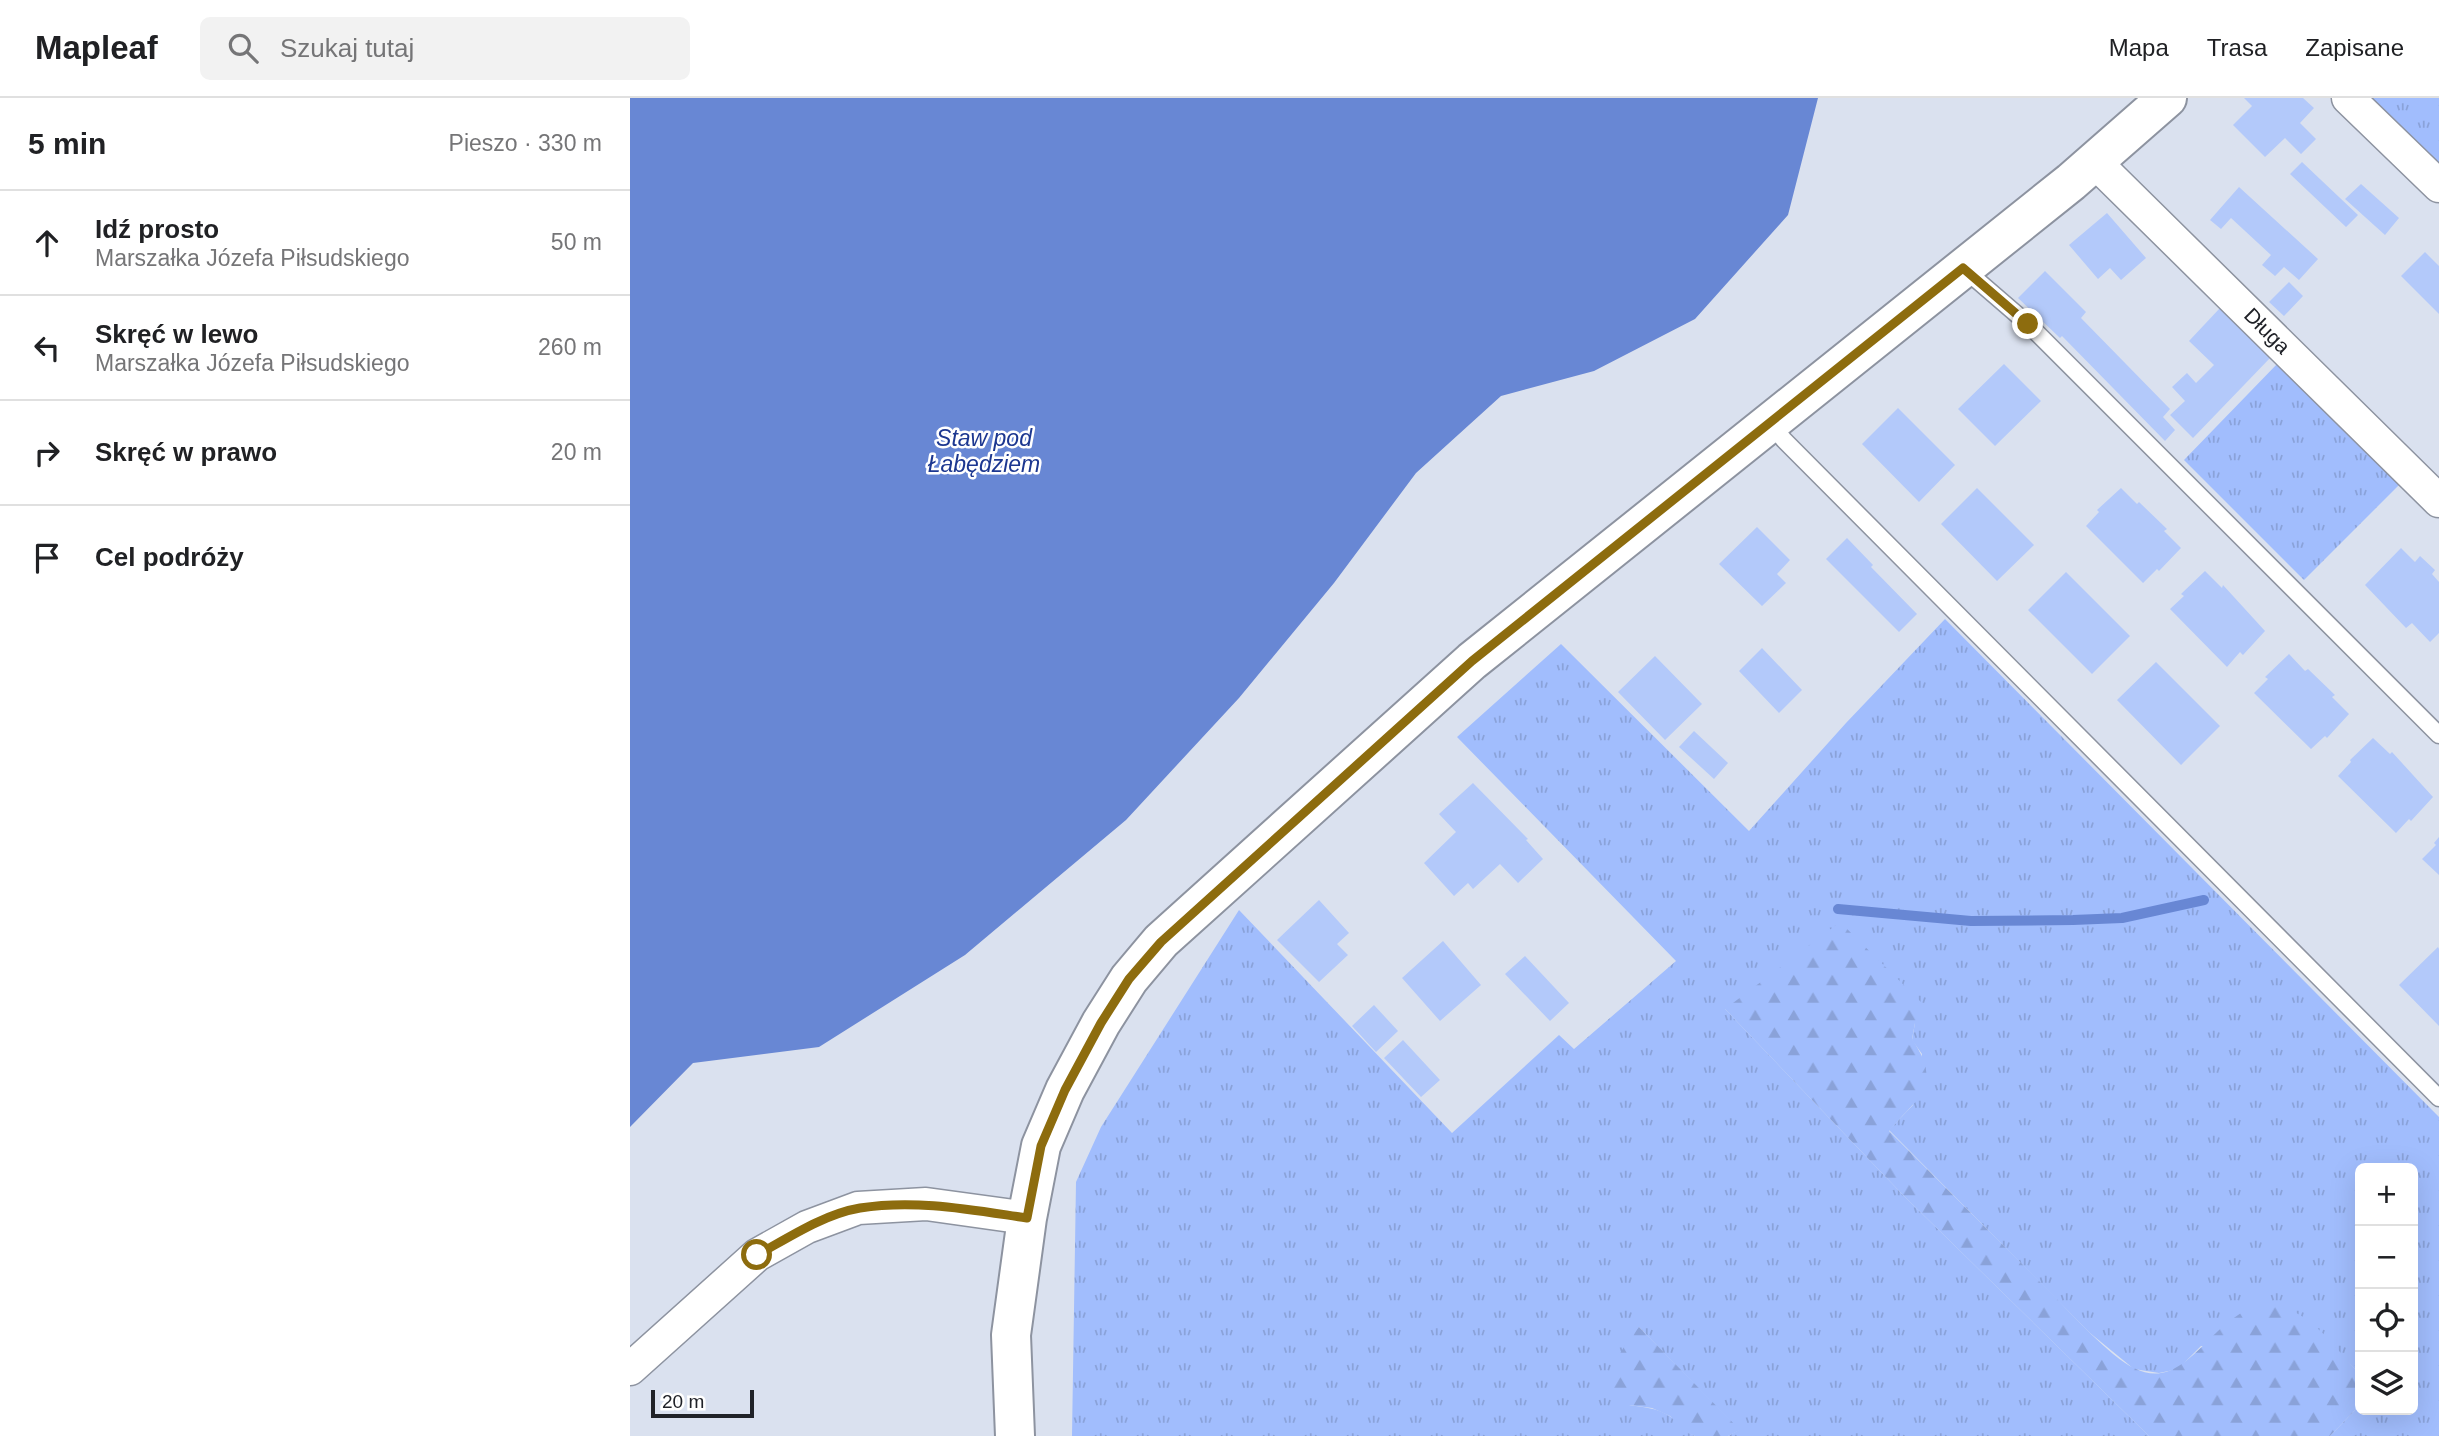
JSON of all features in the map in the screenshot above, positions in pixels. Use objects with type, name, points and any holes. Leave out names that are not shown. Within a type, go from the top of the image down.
[{"type":"street","points":[[1015,1436],[1011,1335],[1027,1218],[1041,1146],[1065,1090],[1101,1023],[1129,979],[1161,942],[1472,661],[1963,268],[2167,98]]},
{"type":"street","points":[[2348,98],[2439,186]]},
{"type":"street","name":"Długa","points":[[2094,161],[2439,501]]},
{"type":"street","points":[[630,1369],[757,1255],[807,1227],[858,1208],[926,1204],[1027,1218]]},
{"type":"lane","points":[[1963,268],[2028,324],[2439,735]]},
{"type":"lane","points":[[1769,421],[1784,440],[2439,1098]]},
{"type":"green space","points":[[2368,98],[2439,98],[2439,166]]},
{"type":"green space","points":[[2279,362],[2404,480],[2304,580],[2184,460]]},
{"type":"green space","points":[[1945,619],[2439,1117],[2439,1436],[2330,1436],[2355,1410],[2355,1415],[2418,1415],[2418,1163],[2355,1163],[2355,1369],[2344,1358],[2201,1346],[2178,1369],[2159,1373],[2134,1369],[2090,1333],[1889,1130],[1913,1105],[1922,1054],[1912,1040],[1915,1023],[1725,1009],[1903,1195],[2149,1436],[1728,1436],[1739,1430],[1639,1327],[1629,1405],[1649,1408],[1672,1417],[1695,1436],[1072,1436],[1076,1182],[1101,1127],[1239,910],[1452,1133],[1559,1035],[1574,1049],[1676,961],[1457,737],[1561,644],[1749,831]]},
{"type":"green space","points":[[1840,922],[1926,1007],[1915,1023],[1912,1039],[1926,1069],[1926,1080],[1917,1100],[1889,1131],[2091,1334],[2124,1362],[2134,1368],[2156,1374],[2175,1368],[2192,1356],[2244,1311],[2265,1305],[2290,1310],[2320,1330],[2355,1368],[2355,1410],[2330,1436],[2149,1436],[1903,1195],[1725,1009]]},
{"type":"green space","points":[[1639,1327],[1740,1430],[1728,1436],[1695,1436],[1686,1432],[1670,1416],[1652,1408],[1629,1405],[1612,1391],[1619,1356]]},
{"type":"water","name":"Staw pod Łabędziem","points":[[630,98],[1818,98],[1788,215],[1695,319],[1594,371],[1501,396],[1416,473],[1334,583],[1239,698],[1126,820],[965,955],[819,1047],[693,1063],[630,1127]]},
{"type":"building","points":[[2244,98],[2303,98],[2314,108],[2300,123],[2316,139],[2301,154],[2285,138],[2265,157],[2233,125],[2252,106]]},
{"type":"building","points":[[2302,162],[2358,215],[2346,227],[2290,174]]},
{"type":"building","points":[[2361,184],[2399,218],[2385,235],[2345,199]]},
{"type":"building","points":[[2239,187],[2318,259],[2299,280],[2284,267],[2275,276],[2262,265],[2271,255],[2231,218],[2221,229],[2210,220]]},
{"type":"building","points":[[2107,213],[2146,258],[2121,280],[2110,268],[2098,279],[2069,245]]},
{"type":"building","points":[[2425,252],[2439,266],[2439,314],[2401,276]]},
{"type":"building","points":[[2045,271],[2086,312],[2081,318],[2170,409],[2163,417],[2175,430],[2165,441],[2062,336],[2060,338],[2018,298]]},
{"type":"building","points":[[2289,282],[2303,296],[2284,316],[2269,302]]},
{"type":"building","points":[[2220,308],[2270,358],[2193,438],[2170,415],[2185,401],[2172,387],[2187,373],[2196,383],[2214,365],[2189,341]]},
{"type":"building","points":[[2004,364],[2041,401],[1995,446],[1958,409]]},
{"type":"building","points":[[1898,408],[1955,465],[1919,502],[1862,444]]},
{"type":"building","points":[[1977,488],[2034,545],[1997,581],[1941,524]]},
{"type":"building","points":[[2121,488],[2167,529],[2164,531],[2181,548],[2143,583],[2086,526],[2099,512],[2097,510]]},
{"type":"building","points":[[1757,527],[1790,560],[1777,574],[1786,583],[1762,606],[1719,564]]},
{"type":"building","points":[[1847,538],[1917,614],[1899,632],[1826,559]]},
{"type":"building","points":[[2401,548],[2415,562],[2420,556],[2435,570],[2432,574],[2439,582],[2439,633],[2430,642],[2412,623],[2406,628],[2365,585]]},
{"type":"building","points":[[2205,571],[2222,588],[2223,585],[2265,631],[2243,655],[2240,652],[2227,667],[2170,609]]},
{"type":"building","points":[[2066,572],[2130,636],[2092,674],[2028,610]]},
{"type":"building","points":[[1762,648],[1802,690],[1779,713],[1739,671]]},
{"type":"building","points":[[2289,654],[2335,695],[2332,697],[2349,714],[2327,738],[2325,736],[2311,749],[2254,693],[2268,679],[2265,677]]},
{"type":"building","points":[[1655,656],[1702,704],[1665,740],[1618,692]]},
{"type":"building","points":[[2156,662],[2220,726],[2181,765],[2117,700]]},
{"type":"building","points":[[1694,731],[1728,763],[1714,779],[1679,747]]},
{"type":"building","points":[[2373,738],[2390,754],[2392,752],[2433,797],[2396,833],[2338,776]]},
{"type":"building","points":[[1473,783],[1528,839],[1526,840],[1543,859],[1518,883],[1500,864],[1473,889],[1468,883],[1454,896],[1424,863],[1456,832],[1439,814]]},
{"type":"building","points":[[2439,837],[2439,875],[2422,859],[2436,845],[2434,843]]},
{"type":"building","points":[[1319,900],[1349,933],[1337,944],[1348,955],[1319,982],[1277,940]]},
{"type":"building","points":[[1443,941],[1481,985],[1440,1021],[1402,978]]},
{"type":"building","points":[[2438,947],[2439,949],[2439,1026],[2399,985]]},
{"type":"building","points":[[1525,956],[1569,1003],[1550,1021],[1505,974]]},
{"type":"building","points":[[1374,1005],[1398,1031],[1376,1052],[1352,1026]]},
{"type":"building","points":[[1403,1040],[1440,1080],[1421,1097],[1384,1058]]},
{"type":"waterway","points":[[1838,909],[1971,921],[2073,920],[2122,918],[2204,900]]},
{"type":"route","points":[[757,1255],[807,1227],[858,1208],[926,1204],[1027,1218],[1041,1146],[1065,1090],[1101,1023],[1129,979],[1161,942],[1472,661],[1963,268],[2028,324]]}]
